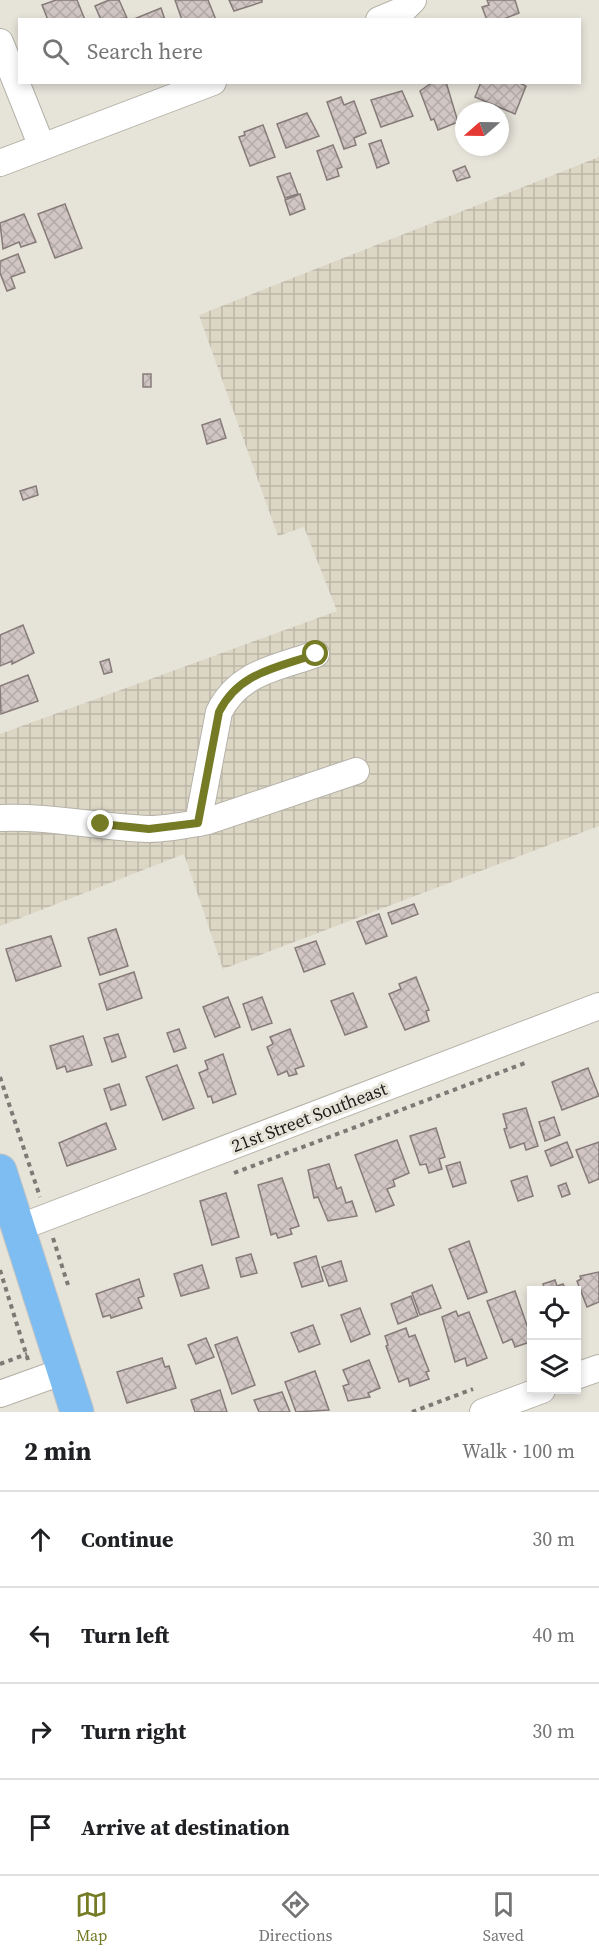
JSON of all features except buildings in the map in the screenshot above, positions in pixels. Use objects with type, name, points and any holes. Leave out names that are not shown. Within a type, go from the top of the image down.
[{"type":"main road","points":[[0,1171],[77,1412]]},
{"type":"street","points":[[384,18],[403,10],[413,0]]},
{"type":"street","points":[[0,42],[42,147]]},
{"type":"street","points":[[0,163],[208,84]]},
{"type":"street","points":[[198,823],[219,712],[226,698],[250,677],[316,654]]},
{"type":"street","points":[[0,818],[31,817],[149,829],[198,823],[356,771]]},
{"type":"street","name":"21st Street Southeast","points":[[18,1228],[599,1006]]},
{"type":"street","points":[[581,1374],[599,1368]]},
{"type":"street","points":[[0,1394],[64,1371]]},
{"type":"street","points":[[483,1412],[529,1394]]},
{"type":"path","points":[[234,1173],[525,1063]]},
{"type":"path","points":[[0,1077],[40,1197]]},
{"type":"path","points":[[54,1241],[65,1237]]},
{"type":"path","points":[[0,1270],[28,1353],[28,1361]]},
{"type":"path","points":[[0,1364],[28,1353]]},
{"type":"path","points":[[412,1412],[484,1384]]},
{"type":"shaded area","points":[[599,157],[599,826],[223,969],[184,854],[0,926],[0,734],[337,611],[304,527],[278,536],[199,315]]},
{"type":"route","points":[[101,824],[149,829],[198,823],[219,712],[226,698],[239,684],[250,677],[316,654]]}]
